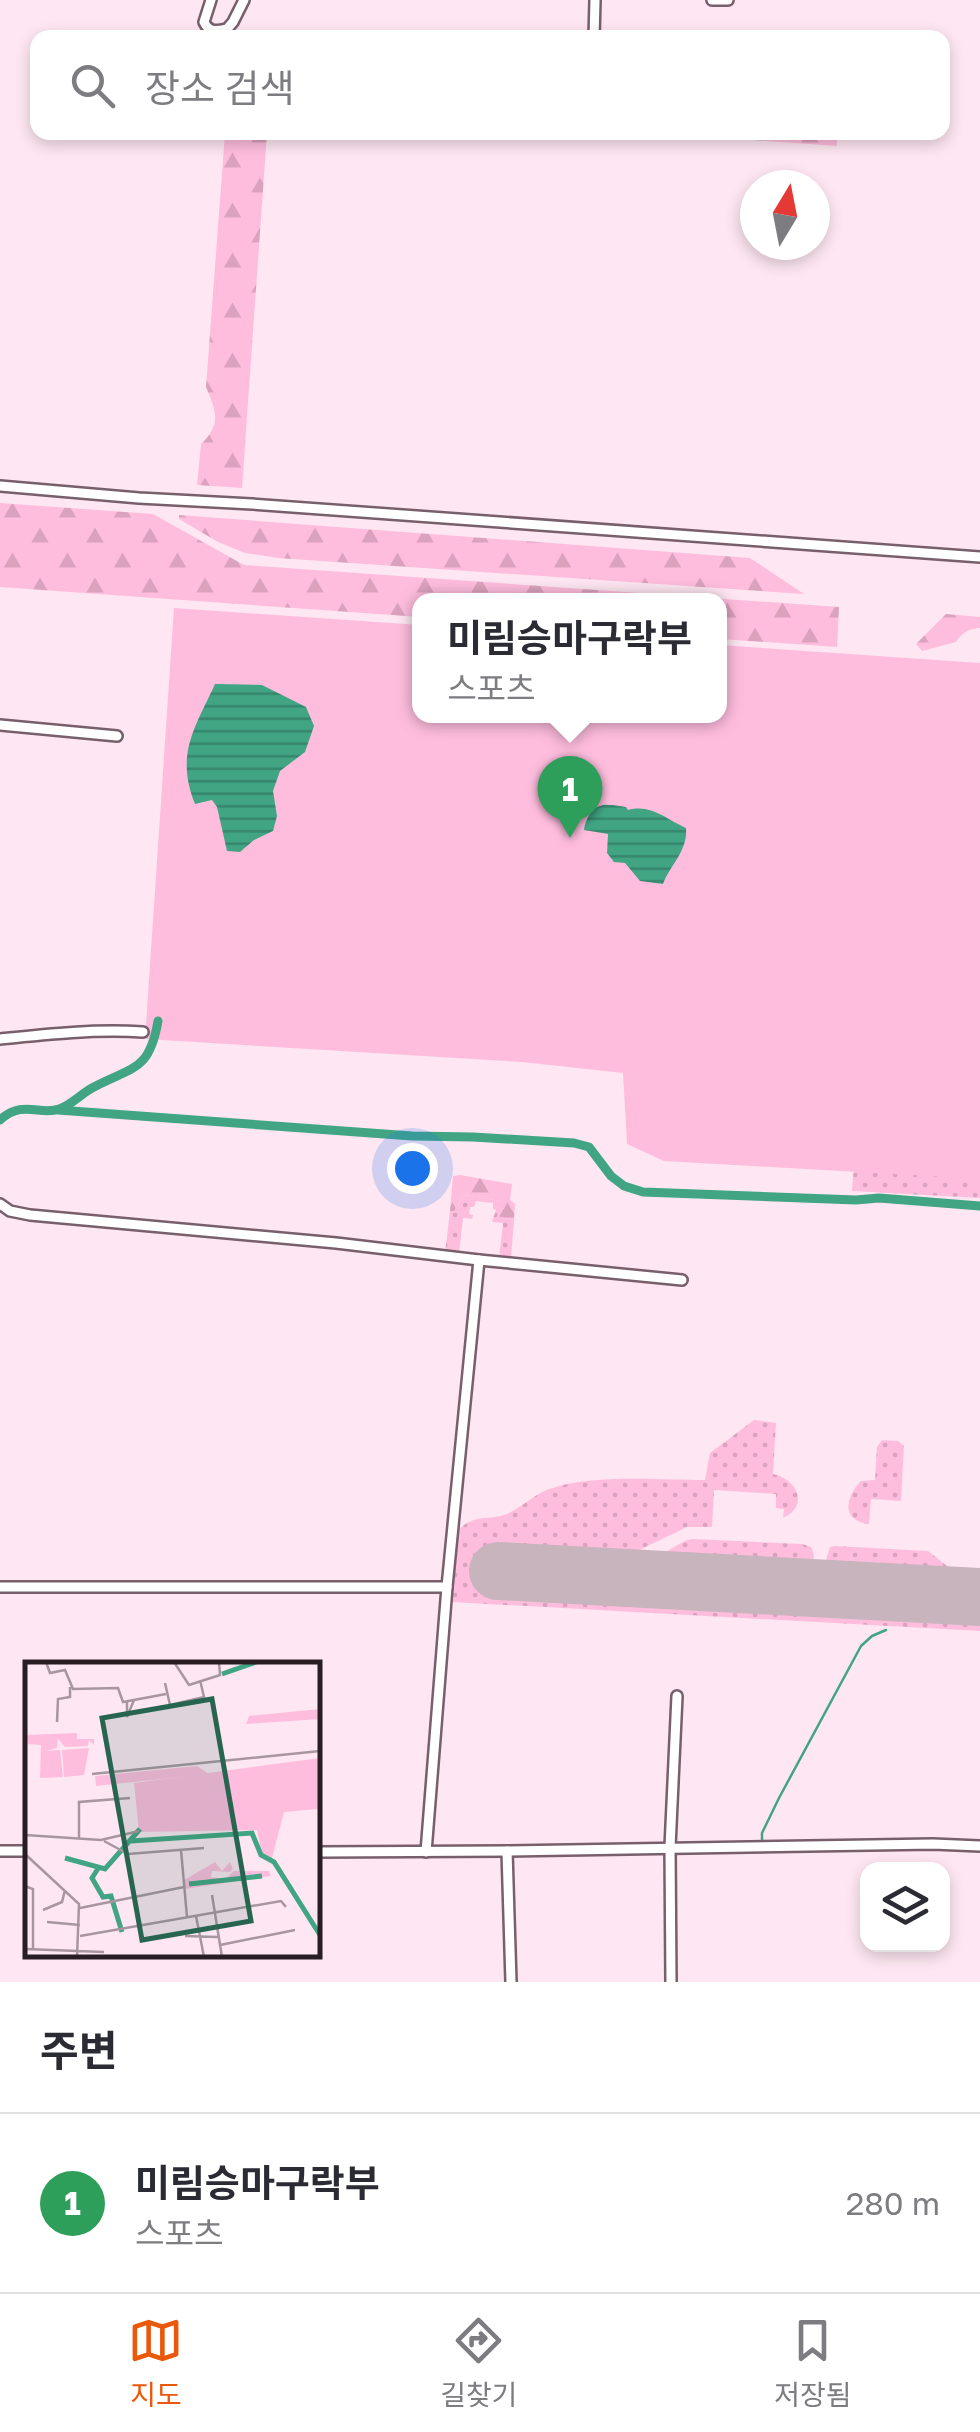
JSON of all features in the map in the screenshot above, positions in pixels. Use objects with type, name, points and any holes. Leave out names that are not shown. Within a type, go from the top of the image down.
[{"type":"street","points":[[212,0],[204,22],[212,30],[228,29],[244,0]]},
{"type":"street","points":[[594,30],[595,0]]},
{"type":"street","points":[[712,0],[728,0]]},
{"type":"street","points":[[0,486],[980,557]]},
{"type":"street","points":[[0,724],[118,736]]},
{"type":"street","points":[[0,1039],[83,1031],[143,1032]]},
{"type":"street","points":[[0,1204],[10,1212],[30,1215],[682,1280]]},
{"type":"street","points":[[426,1852],[479,1260]]},
{"type":"street","points":[[0,1588],[447,1588]]},
{"type":"street","points":[[671,1982],[670,1848],[677,1696]]},
{"type":"street","points":[[320,1852],[980,1846]]},
{"type":"street","points":[[507,1851],[511,1982]]},
{"type":"green space","points":[[224,140],[267,140],[242,488],[197,485],[201,444],[212,430],[215,417],[206,387]]},
{"type":"green space","points":[[752,140],[837,140],[837,146]]},
{"type":"green space","points":[[0,503],[153,514],[244,565],[641,593],[412,593],[412,616],[0,587]]},
{"type":"green space","points":[[179,515],[750,558],[804,594],[278,558],[245,553],[218,542],[179,519]]},
{"type":"green space","points":[[727,599],[839,607],[837,647],[727,639]]},
{"type":"green space","points":[[174,608],[412,624],[412,723],[727,723],[727,645],[980,663],[980,1179],[664,1161],[627,1144],[623,1073],[522,1062],[145,1039]]},
{"type":"green space","points":[[946,614],[980,617],[980,628],[966,632],[956,642],[922,651],[916,644]]},
{"type":"green space","points":[[980,1094],[980,1198],[852,1191],[855,1150]]},
{"type":"green space","points":[[453,1176],[512,1184],[514,1220],[500,1217],[500,1201],[465,1195],[450,1211]]},
{"type":"green space","points":[[465,1195],[501,1201],[500,1217],[514,1220],[511,1259],[499,1258],[503,1223],[492,1222],[496,1210],[493,1203],[476,1201],[470,1207],[472,1219],[463,1218],[459,1254],[445,1253],[450,1211]]},
{"type":"green space","points":[[754,1420],[776,1423],[773,1474],[788,1481],[797,1493],[796,1507],[783,1518],[784,1509],[776,1508],[776,1494],[714,1490],[712,1527],[687,1527],[608,1565],[496,1556],[493,1583],[980,1612],[980,1631],[452,1602],[459,1529],[466,1524],[502,1516],[542,1492],[579,1482],[705,1480],[710,1453]]},
{"type":"green space","points":[[882,1440],[898,1441],[904,1446],[901,1501],[871,1499],[869,1524],[854,1518],[849,1501],[861,1481],[875,1480],[877,1447]]},
{"type":"green space","points":[[693,1539],[802,1544],[811,1547],[813,1565],[805,1574],[655,1565],[654,1558]]},
{"type":"green space","points":[[830,1547],[928,1551],[961,1577],[956,1583],[832,1575],[827,1571],[826,1560]]},
{"type":"shaded area","points":[[215,684],[262,685],[306,707],[314,726],[305,752],[280,771],[273,791],[277,816],[273,831],[240,852],[227,851],[217,807],[212,800],[195,804],[189,786],[190,742]]},
{"type":"shaded area","points":[[613,805],[651,811],[686,828],[681,851],[663,884],[640,881],[625,863],[614,862],[607,853],[608,834],[584,830],[594,809]]},
{"type":"waterway","points":[[0,1120],[16,1110],[52,1111],[63,1107],[137,1066],[150,1050],[158,1021]]},
{"type":"waterway","points":[[58,1110],[412,1136],[574,1143],[589,1147],[624,1186],[643,1192],[879,1198],[980,1206]]},
{"type":"waterway","points":[[762,1842],[762,1833],[779,1798],[861,1646],[886,1630]]},
{"type":"runway","points":[[498,1571],[980,1597]]},
{"type":"place","name":"미림승마구락부","points":[[570,838]]}]
